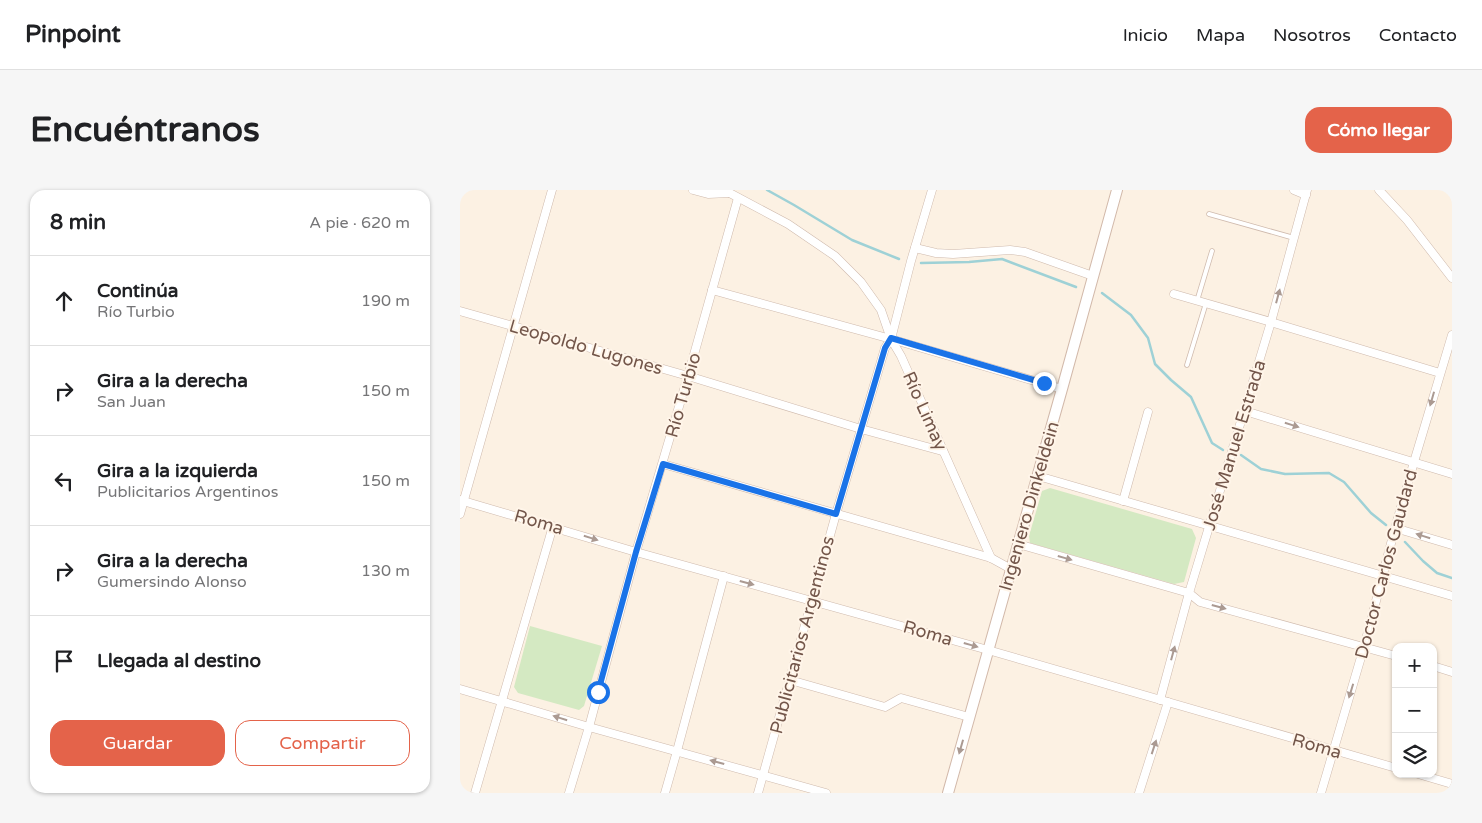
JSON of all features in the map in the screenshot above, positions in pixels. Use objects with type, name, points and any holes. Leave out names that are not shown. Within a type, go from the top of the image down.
[{"type":"main road","name":"Ingeniero Dinkeldein","points":[[948,793],[1038,476],[1116,190]]},
{"type":"street","points":[[460,514],[462,500],[552,190]]},
{"type":"street","points":[[693,190],[708,194],[727,191]]},
{"type":"street","name":"Publicitarios Argentinos","points":[[758,793],[836,514],[885,348],[891,338],[932,190]]},
{"type":"street","points":[[1294,190],[1306,192]]},
{"type":"street","points":[[1379,190],[1407,220],[1452,278]]},
{"type":"street","name":"Río Limay","points":[[727,191],[788,224],[836,256],[861,282],[881,310],[891,338],[901,356],[991,558]]},
{"type":"street","name":"José Manuel Estrada","points":[[1139,793],[1164,701],[1189,594],[1271,322],[1306,192]]},
{"type":"street","name":"Río Turbio","points":[[569,793],[738,198]]},
{"type":"street","points":[[915,248],[936,253],[954,254],[1010,250],[1025,252],[1093,276]]},
{"type":"street","points":[[712,290],[891,338],[1062,389]]},
{"type":"street","points":[[1174,294],[1440,373]]},
{"type":"street","name":"Leopoldo Lugones","points":[[460,311],[942,451]]},
{"type":"street","name":"Doctor Carlos Gaudard","points":[[1320,793],[1364,647],[1395,528],[1452,336]]},
{"type":"street","points":[[1245,411],[1452,474]]},
{"type":"street","points":[[1123,501],[1148,412]]},
{"type":"street","points":[[663,464],[991,558],[1011,569]]},
{"type":"street","points":[[1038,476],[1452,596]]},
{"type":"street","name":"Roma","points":[[462,500],[636,552],[988,650],[1392,767]]},
{"type":"street","points":[[475,793],[553,526]]},
{"type":"street","points":[[1395,528],[1452,545]]},
{"type":"street","points":[[1018,544],[1189,594],[1200,602],[1392,655]]},
{"type":"street","points":[[664,793],[724,576]]},
{"type":"street","points":[[1437,667],[1452,672]]},
{"type":"street","points":[[790,680],[885,707],[901,698],[969,717]]},
{"type":"street","points":[[460,689],[826,793]]},
{"type":"street","points":[[1432,778],[1452,784]]},
{"type":"lane","points":[[1209,214],[1294,238]]},
{"type":"lane","points":[[1197,301],[1212,251]]},
{"type":"lane","points":[[1187,365],[1206,303]]},
{"type":"green space","points":[[1050,488],[1192,529],[1196,538],[1184,582],[1174,584],[1030,543],[1029,536],[1042,491]]},
{"type":"green space","points":[[530,626],[602,646],[584,706],[579,710],[518,693],[514,687]]},
{"type":"waterway","points":[[767,190],[852,240],[899,259]]},
{"type":"waterway","points":[[921,263],[1002,259],[1076,287]]},
{"type":"waterway","points":[[1102,293],[1131,315],[1148,338],[1155,364],[1191,397],[1212,443],[1223,450]]},
{"type":"waterway","points":[[1241,455],[1261,469],[1285,474],[1329,473],[1344,482],[1371,513],[1386,525]]},
{"type":"waterway","points":[[1405,542],[1437,573],[1452,578]]},
{"type":"route","points":[[598,692],[636,552],[663,464],[836,514],[885,348],[891,338],[1044,383]]}]
